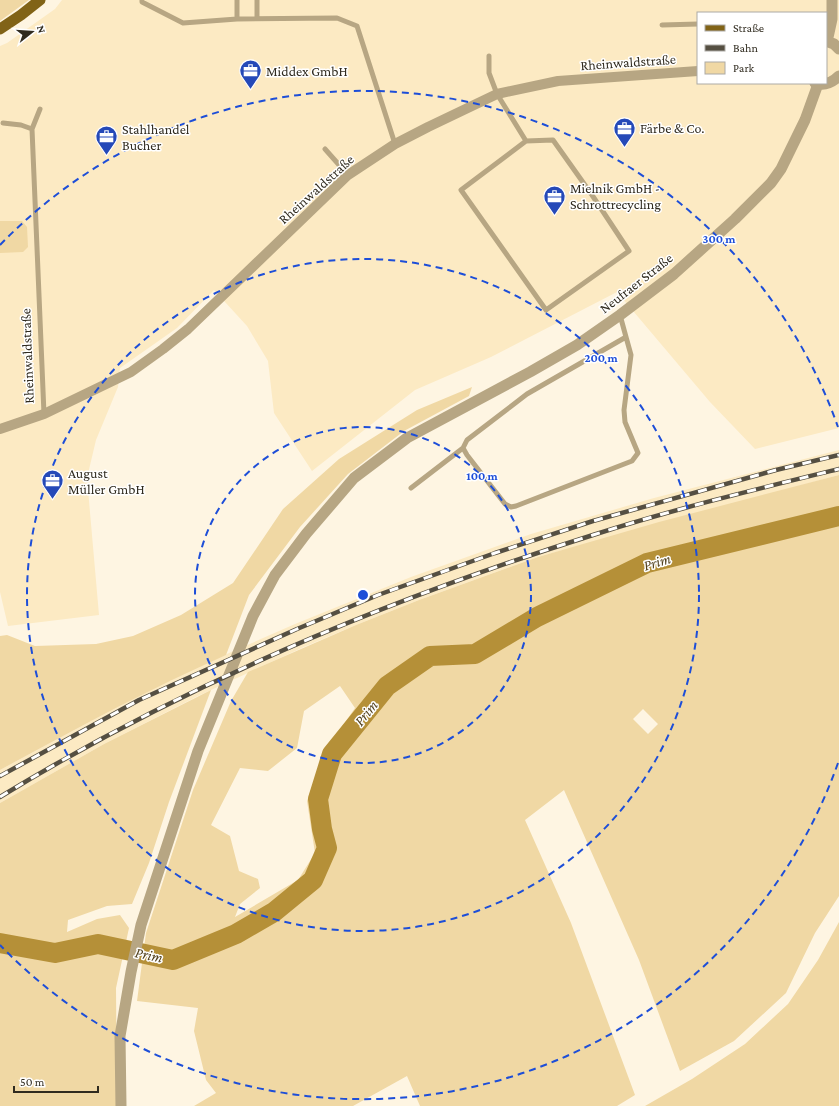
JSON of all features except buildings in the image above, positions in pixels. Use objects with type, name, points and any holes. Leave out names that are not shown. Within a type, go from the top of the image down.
[{"type":"main road","points":[[0,28],[22,15],[40,0]]},
{"type":"street","points":[[832,0],[832,19],[827,41],[834,44],[839,49]]},
{"type":"street","name":"Rheinwaldstraße","points":[[0,429],[44,414],[131,372],[188,329],[348,175],[395,144],[428,127],[497,94],[558,81],[697,72]]},
{"type":"street","points":[[827,83],[830,83],[839,76]]},
{"type":"street","name":"Neufraer Straße","points":[[121,1106],[120,1036],[141,925],[198,751],[256,609],[275,575],[306,534],[354,478],[407,438],[577,345],[674,274],[735,219],[771,183],[780,169],[805,120],[816,84]]},
{"type":"lane","points":[[142,0],[142,2],[183,23],[257,18],[336,18],[357,26],[395,144]]},
{"type":"lane","points":[[237,0],[237,19]]},
{"type":"lane","points":[[257,0],[257,18]]},
{"type":"lane","points":[[662,25],[697,24]]},
{"type":"lane","points":[[489,56],[489,73],[497,94],[526,141]]},
{"type":"lane","points":[[3,123],[21,125],[32,129],[40,109]]},
{"type":"lane","name":"Rheinwaldstraße","points":[[32,129],[44,414]]},
{"type":"lane","points":[[553,140],[629,251],[546,310],[461,190],[526,141],[553,140]]},
{"type":"lane","points":[[325,149],[348,175]]},
{"type":"lane","points":[[463,448],[505,504],[511,507],[632,461],[638,453],[625,422],[624,410],[631,355],[620,315]]},
{"type":"lane","points":[[411,488],[463,448],[467,440],[527,394],[626,336]]},
{"type":"shaded area","points":[[62,0],[839,0],[839,428],[755,449],[710,402],[617,292],[491,357],[415,390],[312,471],[274,413],[268,361],[247,326],[214,290],[177,328],[120,368],[118,387],[96,440],[87,478],[99,615],[8,626],[0,592],[0,46],[7,43],[55,9]]},
{"type":"shaded area","points":[[839,450],[839,475],[538,557],[419,600],[356,625],[304,647],[198,696],[104,744],[0,803],[0,770],[188,671],[295,624],[411,577],[531,534],[654,498]]},
{"type":"green space","points":[[0,0],[29,0],[0,21]]},
{"type":"green space","points":[[0,221],[22,221],[27,227],[28,247],[23,252],[0,253]]},
{"type":"green space","points":[[472,387],[469,396],[404,431],[348,474],[300,527],[249,595],[226,655],[140,696],[0,770],[0,636],[7,635],[35,646],[96,644],[133,636],[181,615],[233,583],[283,509],[339,459],[417,410]]},
{"type":"green space","points":[[839,475],[839,896],[815,933],[786,993],[734,1041],[680,1071],[639,960],[564,790],[525,820],[571,923],[635,1095],[617,1106],[420,1106],[407,1076],[353,1106],[194,1106],[216,1093],[206,1080],[194,1031],[198,1008],[137,1001],[146,933],[193,790],[231,701],[248,672],[356,625],[419,600],[538,557],[659,522]],"holes":[[[340,686],[355,708],[325,751],[307,801],[315,853],[298,880],[235,917],[240,904],[260,888],[258,879],[239,871],[230,836],[211,825],[240,768],[268,771],[297,748],[304,711]],[[643,709],[658,724],[648,734],[633,719]]]},
{"type":"green space","points":[[211,690],[169,802],[149,863],[132,904],[107,906],[68,920],[67,932],[97,919],[120,915],[129,928],[116,988],[117,1106],[0,1106],[0,803],[104,744]]},
{"type":"green space","points":[[839,922],[839,1106],[645,1106],[692,1079],[745,1044],[788,1004],[818,960]]},
{"type":"waterway","name":"Prim","points":[[0,943],[55,953],[98,944],[173,960],[236,934],[274,912],[313,880],[327,848],[322,829],[318,799],[332,754],[387,686],[430,656],[475,654],[537,617],[647,563],[839,516]]},
{"type":"railway","points":[[0,776],[139,700],[297,629],[378,595],[495,553],[593,521],[776,470],[839,455]]},
{"type":"railway","points":[[0,797],[70,756],[214,682],[288,648],[439,587],[516,560],[623,526],[716,500],[839,469]]},
{"type":"place","name":"Middex GmbH","points":[[250,90]]},
{"type":"place","name":"Färbe & Co.","points":[[625,148]]},
{"type":"place","name":"Stahlhandel Bucher","points":[[107,156]]},
{"type":"place","name":"Mielnik GmbH - Schrottrecycling","points":[[554,216]]},
{"type":"place","name":"August Müller GmbH","points":[[53,500]]}]
